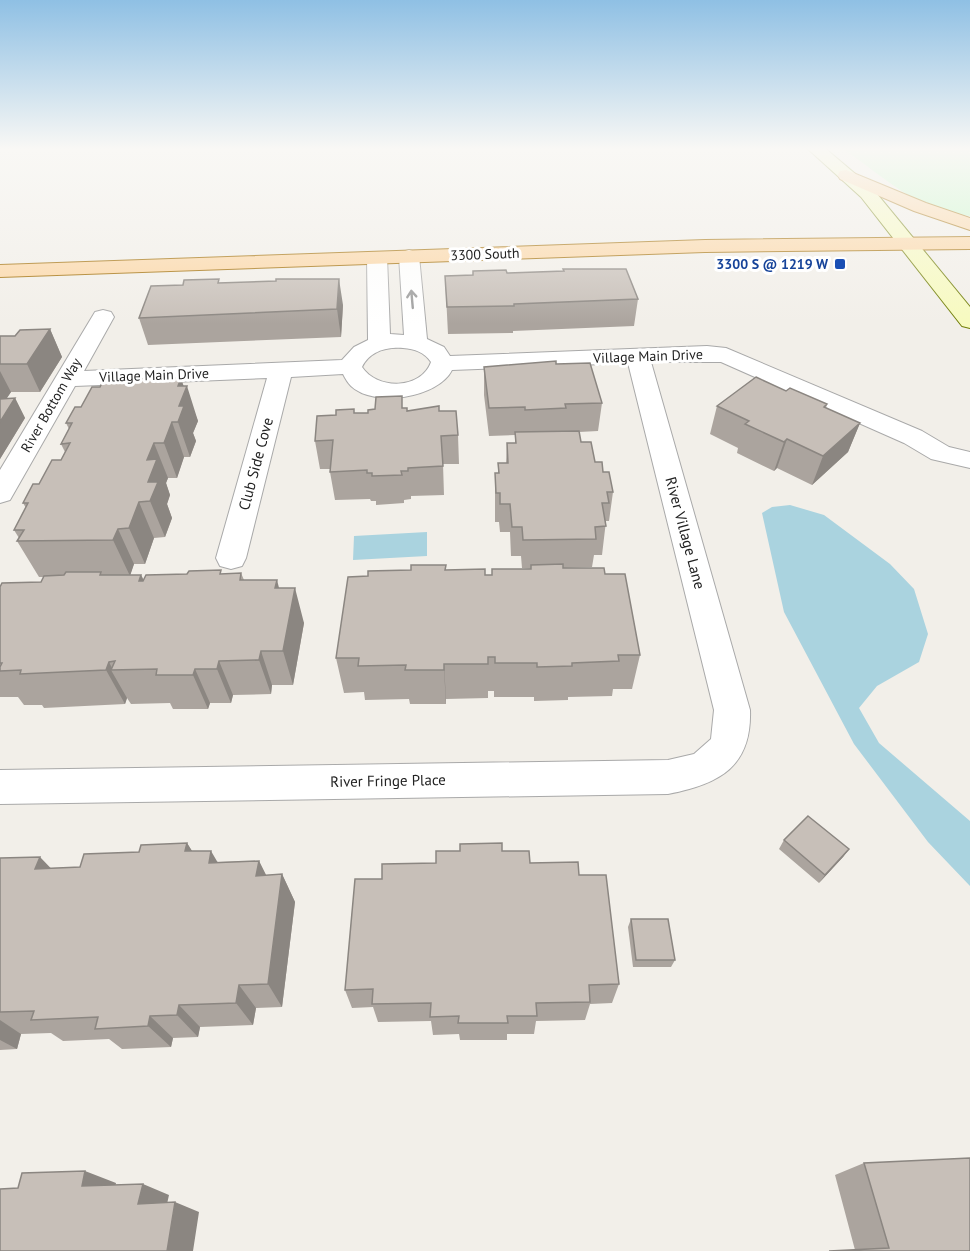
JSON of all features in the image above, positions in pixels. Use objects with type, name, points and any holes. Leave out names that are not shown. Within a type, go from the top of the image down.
[{"type":"main road","points":[[921,207],[970,224]]},
{"type":"main road","name":"3300 South","points":[[0,271],[409,256],[970,243]]},
{"type":"street","points":[[878,207],[970,321]]},
{"type":"street","points":[[409,256],[416,342]]},
{"type":"street","points":[[377,257],[380,343]]},
{"type":"street","name":"River Bottom Way","points":[[0,494],[103,317]]},
{"type":"street","points":[[416,342],[430,347],[439,354],[443,363],[441,372],[433,380],[405,390],[389,391],[367,386],[353,376],[350,367],[354,357],[364,349],[380,343],[416,342]]},
{"type":"street","name":"Village Main Drive","points":[[443,363],[707,353],[726,356],[913,437],[940,453],[970,460]]},
{"type":"street","name":"River Village Lane","points":[[638,356],[732,710]]},
{"type":"street","name":"Village Main Drive","points":[[66,379],[350,367]]},
{"type":"street","name":"Club Side Cove","points":[[231,558],[281,370]]},
{"type":"street","name":"River Fringe Place","points":[[0,787],[668,777],[695,773],[714,763],[728,746],[734,728],[732,710]]},
{"type":"green space","points":[[933,207],[970,207],[970,216]]},
{"type":"water","points":[[790,505],[824,515],[890,564],[914,589],[928,634],[919,662],[877,686],[859,708],[879,743],[970,821],[970,886],[928,842],[854,744],[784,612],[762,513],[772,507]]},
{"type":"water","points":[[427,532],[427,556],[353,560],[354,536]]},
{"type":"building","points":[[563,269],[626,269],[638,299],[514,304],[514,306],[447,307],[445,276],[473,275],[473,271],[506,270],[507,273],[564,271]]},
{"type":"building","points":[[219,279],[218,283],[276,281],[276,279],[339,279],[337,309],[139,318],[151,286],[183,285],[184,280]]},
{"type":"building","points":[[50,329],[27,364],[0,364],[0,336],[15,336],[20,330]]},
{"type":"building","points":[[556,361],[556,364],[590,363],[602,403],[565,404],[566,408],[525,410],[525,407],[489,408],[484,367]]},
{"type":"building","points":[[756,377],[786,391],[790,388],[827,404],[824,407],[860,423],[823,456],[787,439],[784,442],[745,424],[749,421],[717,406]]},
{"type":"building","points":[[181,378],[178,386],[187,386],[179,406],[184,406],[178,422],[172,422],[164,443],[154,443],[147,460],[157,459],[148,482],[158,482],[150,501],[139,502],[129,528],[118,529],[113,540],[17,541],[24,530],[14,530],[28,503],[23,503],[33,484],[39,484],[52,460],[61,460],[70,443],[61,444],[72,423],[66,423],[75,407],[81,407],[92,387],[100,387],[104,379]]},
{"type":"building","points":[[402,396],[402,408],[407,408],[407,411],[439,406],[439,411],[456,411],[458,435],[441,436],[443,466],[408,468],[408,471],[401,471],[402,475],[372,476],[372,473],[367,473],[367,470],[330,472],[333,440],[315,441],[317,416],[336,415],[336,410],[354,409],[354,413],[368,413],[368,410],[375,409],[376,397]]},
{"type":"building","points":[[15,398],[0,422],[0,399]]},
{"type":"building","points":[[579,431],[581,442],[591,442],[595,462],[602,462],[603,472],[609,472],[613,492],[607,492],[609,503],[602,503],[606,526],[595,527],[596,539],[523,540],[522,527],[512,527],[510,504],[500,504],[500,493],[496,493],[495,473],[499,473],[498,463],[508,463],[507,443],[516,443],[515,432]]},
{"type":"building","points":[[563,564],[563,568],[604,568],[605,574],[625,574],[640,655],[618,655],[619,661],[537,667],[537,663],[495,663],[495,657],[488,657],[488,664],[444,664],[444,670],[405,670],[406,665],[358,666],[359,658],[336,658],[348,577],[368,576],[368,571],[411,570],[411,565],[446,565],[445,570],[485,569],[485,575],[492,575],[492,569],[531,569],[531,565]]},
{"type":"building","points":[[221,570],[220,574],[241,573],[240,580],[277,580],[275,588],[295,588],[283,651],[261,651],[259,660],[219,661],[217,669],[195,669],[193,675],[156,675],[157,669],[111,670],[115,661],[109,662],[106,670],[20,674],[21,670],[0,671],[2,663],[0,663],[0,587],[2,583],[41,582],[44,576],[64,575],[66,572],[141,575],[139,581],[143,581],[146,575]]},
{"type":"building","points":[[808,816],[849,849],[825,875],[784,840]]},
{"type":"building","points":[[187,843],[185,851],[211,851],[209,863],[259,861],[256,876],[282,874],[268,984],[239,985],[236,1003],[179,1005],[177,1015],[150,1016],[148,1026],[95,1029],[98,1017],[31,1020],[34,1011],[0,1012],[0,858],[40,857],[35,869],[80,867],[84,854],[139,852],[141,845]]},
{"type":"building","points":[[502,843],[502,851],[529,851],[530,863],[578,862],[579,875],[606,875],[619,984],[589,985],[590,1002],[536,1003],[537,1016],[507,1016],[508,1023],[458,1023],[459,1016],[430,1017],[431,1003],[372,1004],[373,989],[345,990],[355,879],[382,879],[382,864],[436,863],[436,851],[460,851],[460,844]]},
{"type":"building","points":[[631,919],[668,919],[675,960],[636,960]]},
{"type":"building","points":[[970,1158],[970,1251],[829,1251],[889,1248],[864,1163]]},
{"type":"building","points":[[85,1171],[82,1186],[143,1184],[138,1204],[175,1202],[167,1251],[0,1251],[0,1189],[18,1188],[22,1173]]},
{"type":"place","name":"3300 S @ 1219 W","points":[[840,264]]}]
